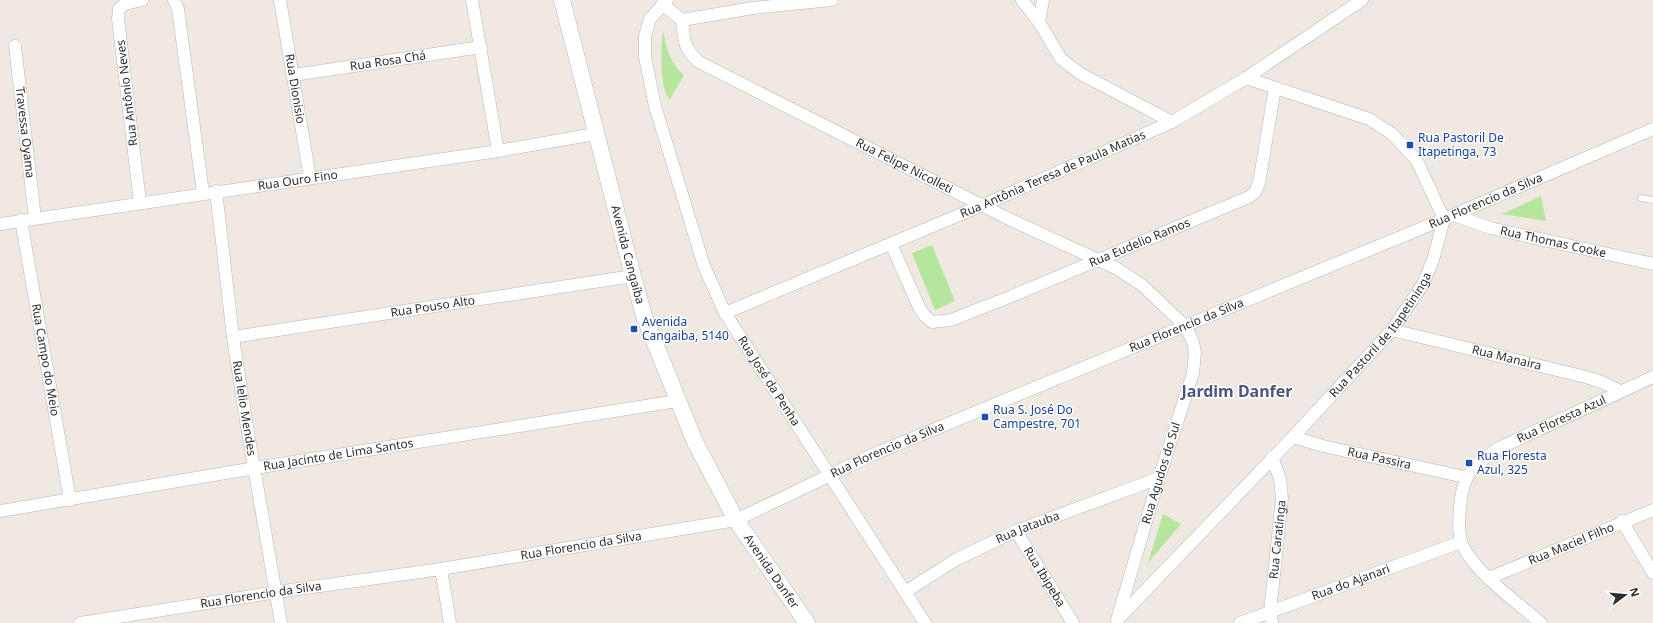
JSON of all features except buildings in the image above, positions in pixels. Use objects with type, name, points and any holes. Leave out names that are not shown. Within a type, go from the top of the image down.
[{"type":"main road","name":"Avenida Cangaíba","points":[[562,0],[595,134],[644,316],[677,401],[695,442],[736,520]]},
{"type":"main road","name":"Avenida Danfer","points":[[736,520],[807,623]]},
{"type":"street","name":"Rua Antônio Neves","points":[[140,202],[118,19],[119,9],[125,4],[142,0]]},
{"type":"street","points":[[174,0],[178,9],[203,193]]},
{"type":"street","name":"Rua Dionisio","points":[[280,0],[294,75],[310,178]]},
{"type":"street","points":[[472,0],[498,151]]},
{"type":"street","points":[[664,2],[682,20],[754,4],[832,0]]},
{"type":"street","points":[[1022,0],[1039,22],[1061,59],[1081,74],[1172,122]]},
{"type":"street","points":[[1039,22],[1043,0]]},
{"type":"street","name":"Rua Antônia Teresa de Paula Matias","points":[[725,313],[983,205],[1172,122],[1246,78],[1362,0]]},
{"type":"street","name":"Rua José da Penha","points":[[664,2],[650,19],[645,36],[644,57],[655,106],[704,266],[725,313],[925,623]]},
{"type":"street","name":"Rua Felipe Nicolleti","points":[[682,20],[684,41],[689,53],[699,62],[1011,220],[1100,259],[1142,286],[1186,327]]},
{"type":"street","name":"Travessa Oyama","points":[[15,46],[35,218]]},
{"type":"street","name":"Rua Rosa Chá","points":[[294,75],[481,47]]},
{"type":"street","points":[[1246,78],[1369,119],[1391,133],[1416,159],[1449,217]]},
{"type":"street","name":"Rua Eudelio Ramos","points":[[891,244],[925,316],[932,322],[951,320],[1241,202],[1255,192],[1259,183],[1275,88]]},
{"type":"street","name":"Rua Florencio da Silva","points":[[80,623],[277,592],[441,569],[736,520],[830,474],[1449,217],[1653,129]]},
{"type":"street","name":"Rua Ouro Fino","points":[[0,224],[140,202],[498,151],[595,134]]},
{"type":"street","name":"Rua lelio Mendes","points":[[216,191],[233,337],[246,422],[277,592],[281,623]]},
{"type":"street","name":"Rua Thomas Cooke","points":[[1449,217],[1490,228],[1653,264]]},
{"type":"street","name":"Rua Pastoril de Itapetininga","points":[[1117,622],[1392,330],[1423,284],[1449,217]]},
{"type":"street","name":"Rua Campo do Meio","points":[[21,220],[70,500]]},
{"type":"street","name":"Rua Pouso Alto","points":[[233,337],[633,276]]},
{"type":"street","name":"Rua Agudos do Sul","points":[[1117,622],[1159,478],[1193,373],[1195,353],[1193,342],[1186,327]]},
{"type":"street","name":"Rua Manaira","points":[[1392,330],[1586,377],[1604,383],[1620,391]]},
{"type":"street","name":"Rua Floresta Azul","points":[[1541,623],[1489,578],[1469,556],[1461,542],[1459,518],[1461,495],[1466,477],[1484,458],[1499,448],[1653,377]]},
{"type":"street","name":"Rua Jacinto de Lima Santos","points":[[0,512],[255,468],[677,401]]},
{"type":"street","name":"Rua Passira","points":[[1293,436],[1323,446],[1466,477]]},
{"type":"street","name":"Rua Caratinga","points":[[1271,618],[1282,498],[1280,479],[1272,457]]},
{"type":"street","name":"Rua Jatauba","points":[[905,592],[957,559],[1016,531],[1159,478]]},
{"type":"street","name":"Rua Maciel Filho","points":[[1489,578],[1622,521],[1653,510]]},
{"type":"street","points":[[1622,521],[1653,573]]},
{"type":"street","name":"Rua Ibipeba","points":[[1016,531],[1073,623]]},
{"type":"street","name":"Rua do Ajanari","points":[[1240,623],[1271,618],[1461,542]]},
{"type":"street","points":[[441,569],[450,623]]},
{"type":"lane","points":[[1641,198],[1653,200]]},
{"type":"green space","points":[[663,30],[669,55],[675,66],[684,75],[670,99],[666,95],[662,78],[661,56]]},
{"type":"green space","points":[[1541,196],[1546,221],[1502,214]]},
{"type":"green space","points":[[932,245],[955,301],[935,310],[912,253]]},
{"type":"green space","points":[[1163,514],[1181,524],[1148,563]]},
{"type":"place","name":"Rua Pastoril De Itapetinga, 73","points":[[1410,145]]},
{"type":"place","name":"Avenida Cangaiba, 5140","points":[[634,329]]},
{"type":"place","name":"Rua S. José Do Campestre, 701","points":[[985,417]]},
{"type":"place","name":"Rua Floresta Azul, 325","points":[[1469,463]]},
{"type":"district","name":"Jardim Danfer","points":[[1237,391]]}]
